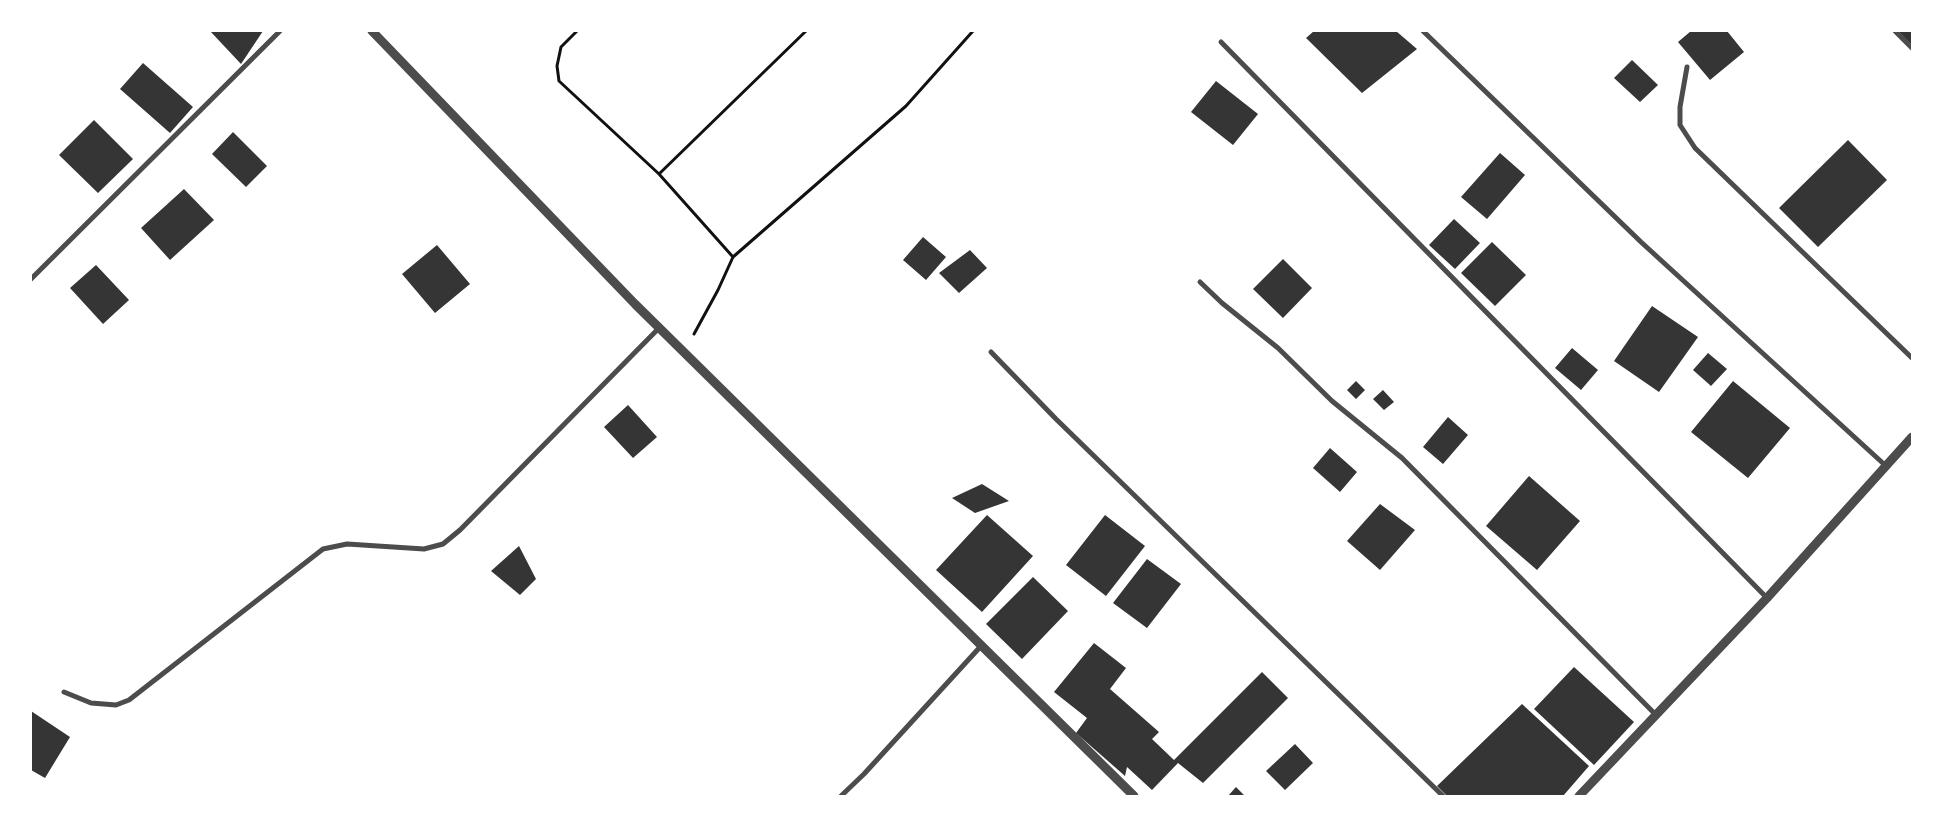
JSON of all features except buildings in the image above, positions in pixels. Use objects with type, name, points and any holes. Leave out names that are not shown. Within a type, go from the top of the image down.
[{"type":"street","points":[[31,279],[280,31]]},
{"type":"street","points":[[372,31],[659,328],[1134,796]]},
{"type":"street","points":[[1423,31],[1640,242],[1886,466]]},
{"type":"street","points":[[1895,31],[1912,48]]},
{"type":"street","points":[[1220,42],[1767,598]]},
{"type":"street","points":[[1687,67],[1680,107],[1680,125],[1695,148],[1912,358]]},
{"type":"street","points":[[1200,282],[1222,303],[1278,348],[1332,401],[1402,458],[1656,716]]},
{"type":"street","points":[[64,692],[91,703],[116,705],[129,700],[323,549],[347,544],[424,549],[442,544],[460,530],[659,328]]},
{"type":"street","points":[[990,352],[1056,419],[1443,796]]},
{"type":"street","points":[[1579,796],[1767,598],[1912,437]]},
{"type":"street","points":[[841,796],[981,646]]},
{"type":"path","points":[[577,31],[561,47],[557,66],[559,81],[659,174],[732,257]]},
{"type":"path","points":[[659,174],[806,31]]},
{"type":"path","points":[[684,352],[718,290],[732,257],[906,106],[973,31]]}]
